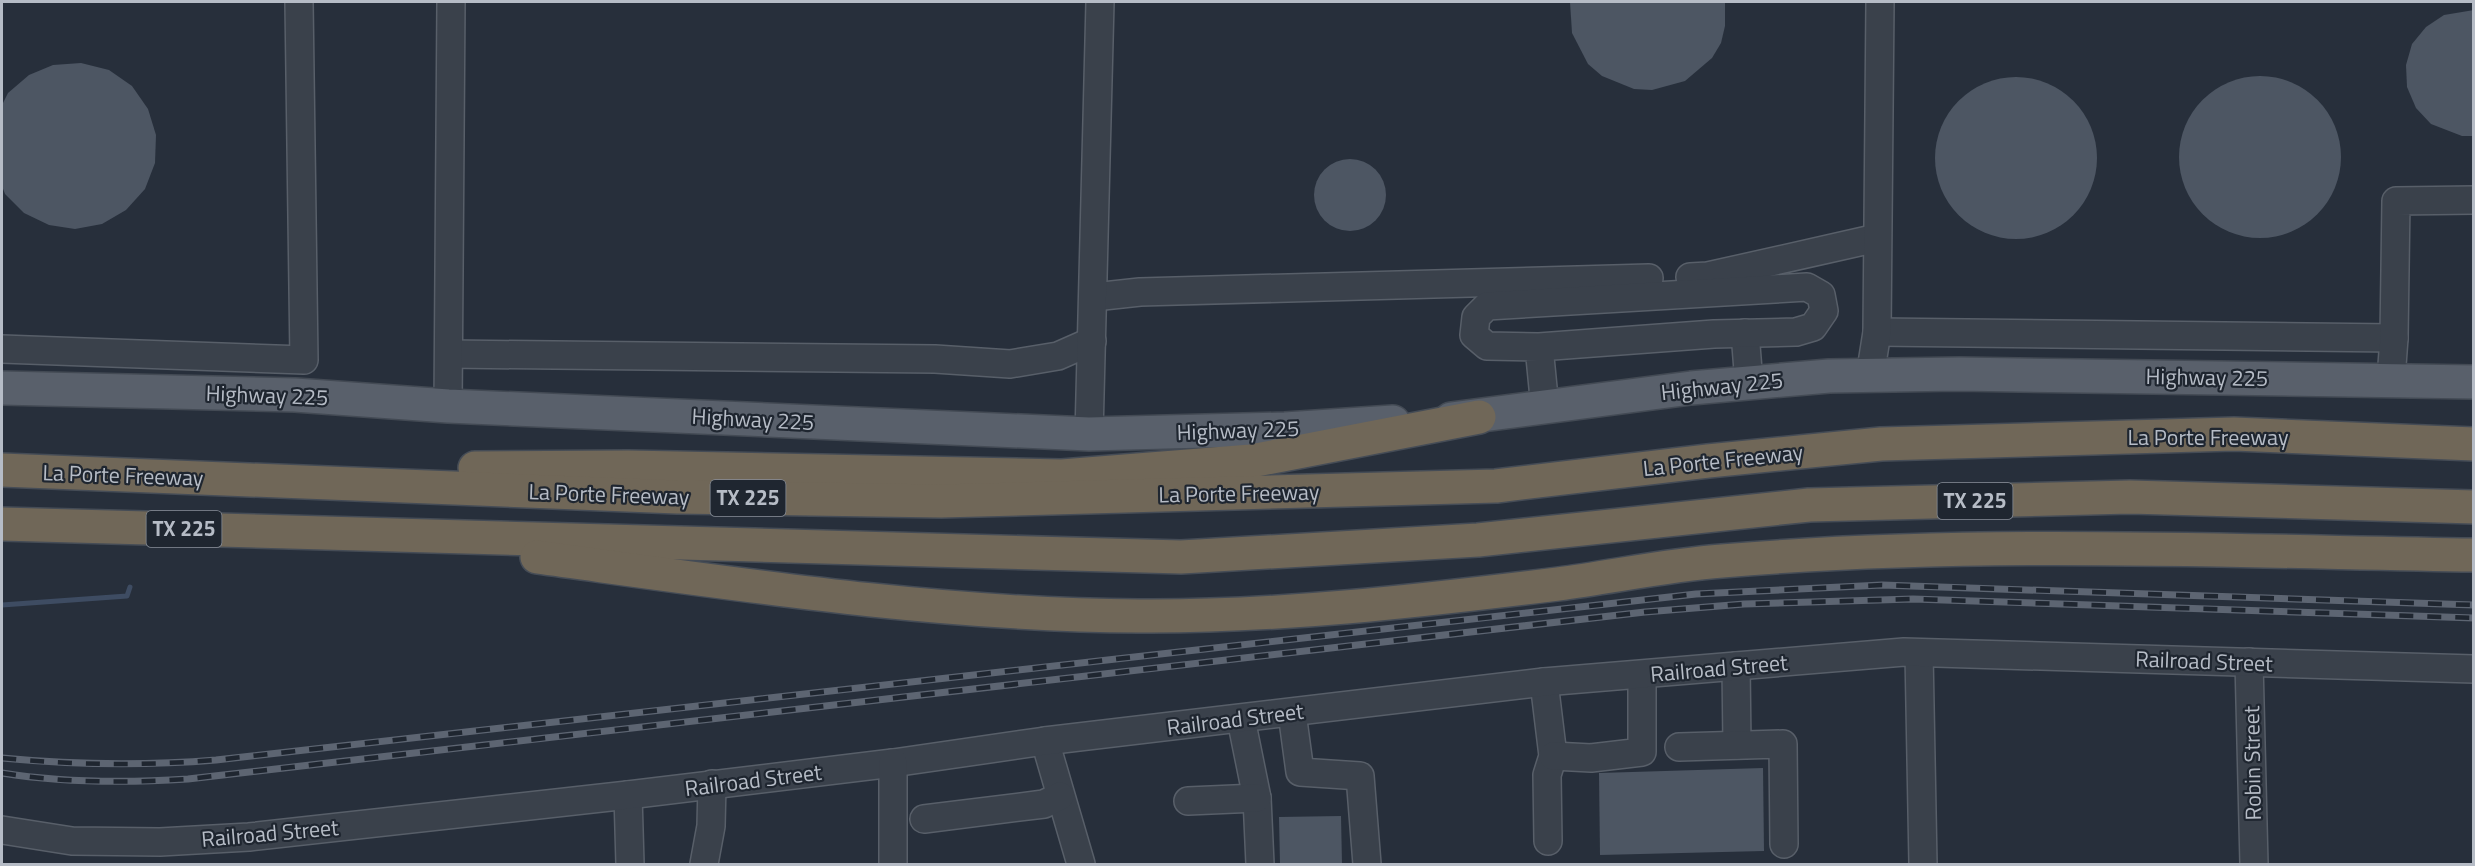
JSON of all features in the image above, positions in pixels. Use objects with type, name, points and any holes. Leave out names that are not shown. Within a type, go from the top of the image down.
[{"type":"highway","points":[[2,470],[628,467],[1062,476],[1251,461],[1479,417]]},
{"type":"highway","name":"La Porte Freeway","points":[[2,470],[677,497],[942,501],[1496,486],[1708,461],[1881,444],[2234,434],[2474,444]]},
{"type":"highway","name":"La Porte Freeway","points":[[2,524],[1181,557],[1478,540],[1809,505],[2130,496],[2474,507]]},
{"type":"highway","points":[[366,534],[764,588],[1025,612],[1142,616],[1334,608],[1559,583],[1715,561],[1820,554],[1990,548],[2474,555]]},
{"type":"main road","name":"Highway 225","points":[[2,388],[295,395],[448,406],[1089,434],[1285,429],[1479,417],[1691,388],[1870,376],[1959,374],[2474,382]]},
{"type":"street","points":[[2,349],[304,360],[299,2]]},
{"type":"street","points":[[448,406],[451,2]]},
{"type":"street","points":[[1089,434],[1100,2]]},
{"type":"street","points":[[1870,376],[1877,332],[1880,2]]},
{"type":"street","points":[[2391,379],[2394,338],[2396,201],[2474,200]]},
{"type":"street","points":[[1094,297],[1140,292],[1708,276],[1877,238]]},
{"type":"street","points":[[1807,286],[1821,295],[1824,310],[1813,327],[1796,332],[1745,333],[1539,347],[1487,346],[1474,334],[1476,317],[1487,306],[1807,286]]},
{"type":"street","points":[[1877,332],[2394,338]]},
{"type":"street","points":[[1745,333],[1749,383]]},
{"type":"street","points":[[449,354],[935,360],[1010,364],[1058,356],[1092,341]]},
{"type":"street","points":[[1539,347],[1545,408]]},
{"type":"street","name":"Railroad Street","points":[[2,830],[72,841],[160,842],[201,852],[712,784],[893,763],[1045,741],[1544,682],[1904,652],[2474,669]]},
{"type":"street","points":[[1919,653],[1923,864]]},
{"type":"street","name":"Robin Street","points":[[2249,662],[2254,864]]},
{"type":"street","points":[[1736,666],[1737,745]]},
{"type":"street","points":[[1553,756],[1591,758],[1642,752],[1642,675]]},
{"type":"street","points":[[1544,682],[1553,756],[1547,775],[1548,842]]},
{"type":"street","points":[[1292,713],[1300,772],[1360,777],[1367,864]]},
{"type":"street","points":[[1241,719],[1257,798],[1260,864]]},
{"type":"street","points":[[1045,741],[1081,864]]},
{"type":"street","points":[[1679,747],[1783,744],[1784,844]]},
{"type":"street","points":[[892,864],[893,763]]},
{"type":"street","points":[[704,864],[711,826],[712,784]]},
{"type":"street","points":[[628,795],[630,864]]},
{"type":"street","points":[[924,819],[1044,804],[1060,796]]},
{"type":"street","points":[[1188,801],[1257,798]]},
{"type":"building","points":[[1570,2],[1725,2],[1725,26],[1721,43],[1712,58],[1685,81],[1652,90],[1634,89],[1602,76],[1588,64],[1572,33]]},
{"type":"building","points":[[2474,10],[2474,136],[2462,136],[2431,124],[2416,108],[2407,87],[2406,65],[2412,44],[2426,27],[2444,15]]},
{"type":"building","points":[[81,63],[109,70],[132,86],[148,109],[156,135],[155,163],[145,189],[126,210],[102,224],[75,229],[49,225],[24,213],[5,194],[2,186],[2,105],[8,93],[29,75],[53,65]]},
{"type":"building","points":[[2260,76],[2291,82],[2317,100],[2335,126],[2341,157],[2335,188],[2317,214],[2291,232],[2260,238],[2229,232],[2203,214],[2185,188],[2179,157],[2185,126],[2203,100],[2229,82]]},
{"type":"building","points":[[2016,77],[2047,83],[2073,101],[2091,127],[2097,158],[2091,189],[2073,215],[2047,233],[2016,239],[1985,233],[1959,215],[1941,189],[1935,158],[1941,127],[1959,101],[1985,83]]},
{"type":"building","points":[[1350,159],[1364,162],[1376,169],[1383,181],[1386,195],[1383,209],[1376,221],[1364,228],[1350,231],[1336,228],[1324,221],[1317,209],[1314,195],[1317,181],[1324,169],[1336,162]]},
{"type":"building","points":[[1763,768],[1764,851],[1600,855],[1599,773]]},
{"type":"building","points":[[1341,816],[1342,864],[1280,864],[1279,817]]},
{"type":"waterway","points":[[2,605],[127,596],[130,587]]},
{"type":"railway","points":[[2,758],[109,764],[216,760],[1696,594],[1882,585],[2474,605]]},
{"type":"railway","points":[[2,773],[48,779],[95,781],[188,779],[1645,612],[1744,604],[1913,599],[2474,618]]}]
